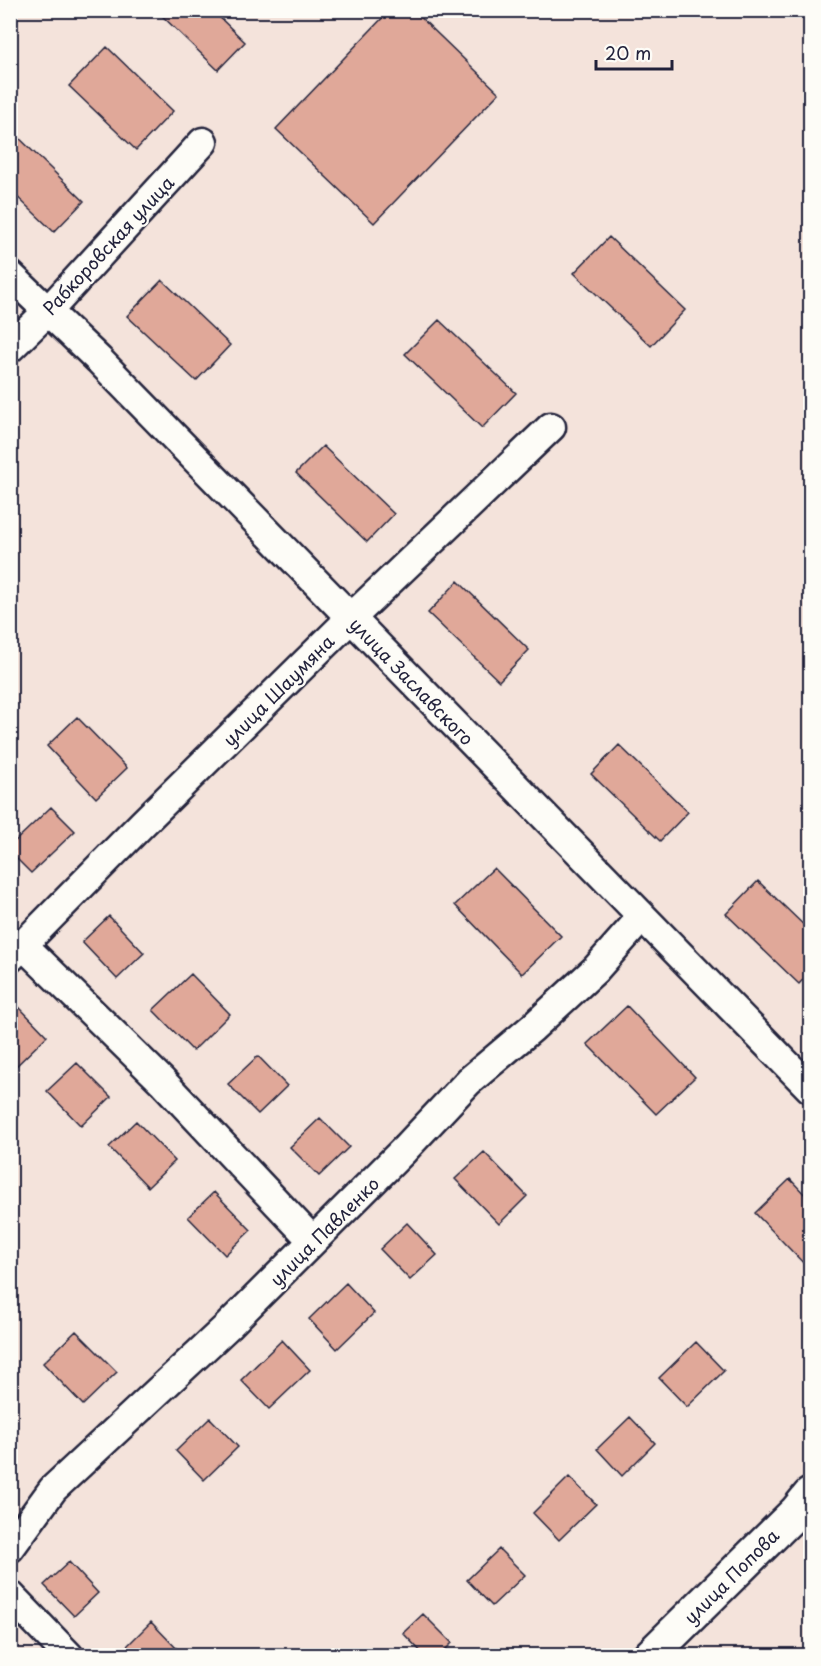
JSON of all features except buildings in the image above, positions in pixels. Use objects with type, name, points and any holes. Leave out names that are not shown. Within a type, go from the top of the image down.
[{"type":"main road","name":"улица Попова","points":[[650,1656],[797,1511],[810,1495]]},
{"type":"street","name":"Рабкоровская улица","points":[[10,348],[48,311],[203,142]]},
{"type":"street","name":"улица Заславского","points":[[10,275],[99,360],[810,1088]]},
{"type":"street","name":"улица Шаумяна","points":[[17,951],[351,618],[551,427]]},
{"type":"street","name":"улица Павленко","points":[[10,1548],[53,1489],[229,1325],[404,1150],[469,1081],[532,1028],[595,970],[642,917]]},
{"type":"street","points":[[17,951],[162,1080],[313,1241]]},
{"type":"street","points":[[10,1595],[69,1656]]},
{"type":"railway","points":[[800,1656],[810,1646]]}]
